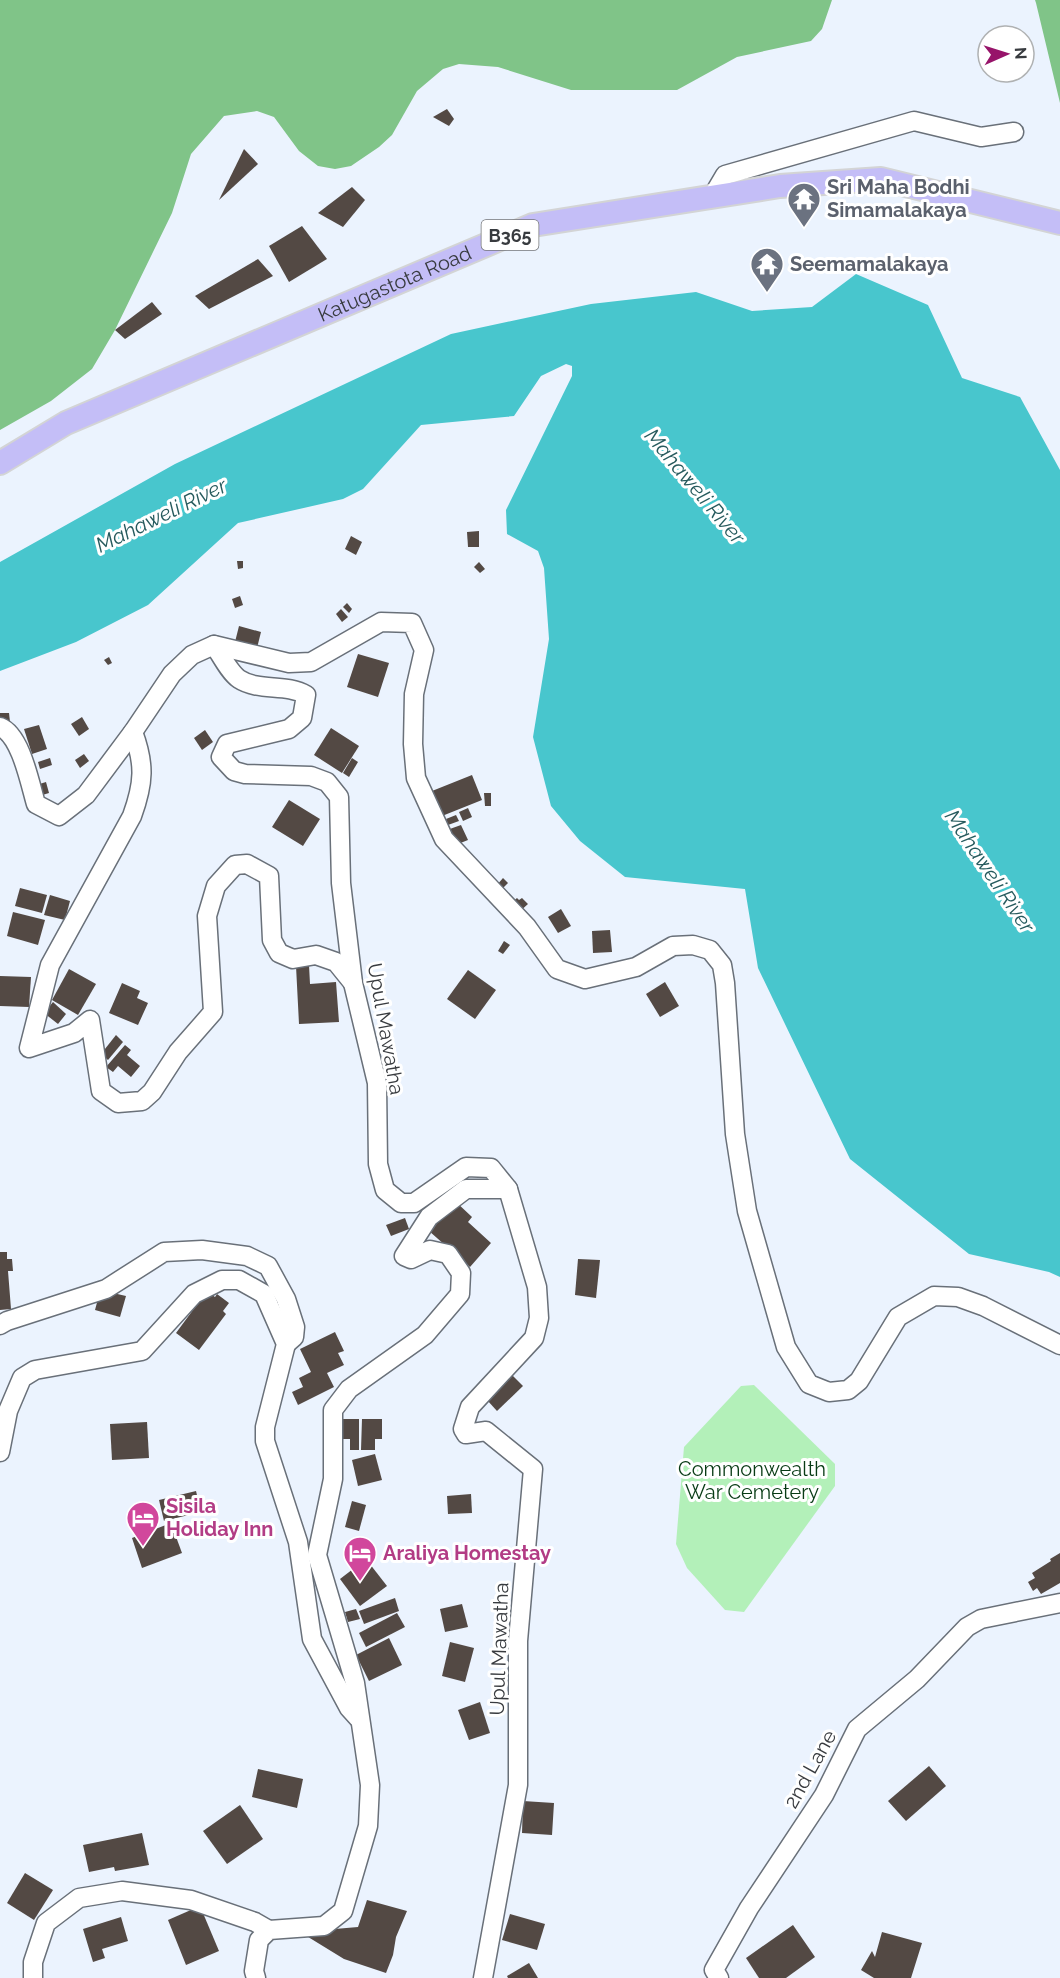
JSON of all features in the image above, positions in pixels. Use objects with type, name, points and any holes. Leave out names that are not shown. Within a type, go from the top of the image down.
[{"type":"main road","name":"Katugastota Road","points":[[0,463],[66,423],[533,225],[780,186],[881,179],[1060,223]]},
{"type":"street","points":[[712,197],[725,175],[914,121],[981,137],[1014,132]]},
{"type":"street","points":[[0,727],[5,729],[17,742],[36,804],[59,816],[86,795],[133,732],[172,674],[192,655],[214,645],[289,663],[312,662],[381,622],[412,623],[424,650],[414,694],[413,744],[416,778],[444,839],[527,927],[557,969],[585,980],[636,967],[673,946],[693,945],[710,950],[722,965],[735,1134],[747,1211],[786,1347],[809,1384],[829,1392],[848,1390],[859,1382],[898,1317],[934,1296],[958,1297],[983,1306],[1060,1345]]},
{"type":"street","name":"Upul Mawatha","points":[[214,645],[237,678],[251,685],[297,689],[306,695],[302,718],[289,729],[227,744],[221,758],[234,771],[245,774],[311,776],[327,782],[339,797],[340,883],[353,983],[377,1083],[378,1164],[385,1190],[401,1203],[414,1203],[466,1167],[491,1168],[508,1189],[537,1287],[539,1318],[534,1338],[470,1407],[463,1429],[466,1434],[486,1431],[533,1469],[518,1641],[518,1785],[483,1978]]},
{"type":"street","points":[[133,732],[141,754],[141,792],[132,816],[50,965],[29,1048],[74,1033],[90,1020],[101,1091],[118,1103],[142,1101],[152,1092],[178,1052],[213,1012],[207,916],[216,886],[235,865],[247,864],[269,876],[272,940],[279,953],[293,959],[316,955],[336,962],[353,983]]},
{"type":"street","points":[[33,1978],[33,1962],[46,1923],[79,1898],[122,1891],[191,1900],[255,1922],[269,1930],[324,1926],[343,1911],[368,1826],[370,1785],[355,1683],[317,1555],[333,1479],[333,1410],[349,1389],[425,1335],[460,1294],[461,1273],[448,1254],[430,1250],[411,1259],[404,1256],[429,1217],[466,1189],[508,1189]]},
{"type":"street","points":[[0,1325],[106,1289],[164,1252],[202,1250],[247,1256],[268,1266],[286,1299],[295,1327],[294,1337],[286,1344],[265,1427],[265,1442],[298,1542],[312,1639],[349,1708],[361,1722]]},
{"type":"street","points":[[0,1452],[8,1411],[22,1378],[35,1370],[142,1351],[194,1294],[222,1280],[239,1280],[264,1294],[286,1344]]},
{"type":"street","name":"2nd Lane","points":[[719,1978],[714,1970],[720,1959],[749,1908],[824,1795],[857,1729],[918,1679],[967,1627],[981,1619],[1060,1603]]},
{"type":"street","points":[[256,1978],[254,1971],[259,1940],[269,1930]]},
{"type":"green space","points":[[0,0],[832,0],[822,29],[811,41],[737,57],[677,90],[571,90],[498,67],[459,64],[443,69],[417,91],[392,135],[351,166],[335,169],[318,166],[299,151],[274,117],[257,111],[224,116],[191,154],[172,213],[115,330],[92,369],[51,401],[0,430]]},
{"type":"green space","points":[[1035,0],[1060,0],[1060,103],[1036,3]]},
{"type":"green space","name":"Commonwealth War Cemetery","points":[[754,1385],[835,1464],[835,1486],[744,1612],[725,1610],[687,1568],[676,1544],[684,1447],[741,1386]]},
{"type":"water","name":"Mahaweli River","points":[[856,274],[928,305],[962,378],[1020,397],[1060,470],[1060,1277],[1049,1272],[969,1254],[850,1159],[758,968],[745,889],[625,877],[580,841],[551,806],[533,737],[549,639],[544,568],[538,551],[507,534],[506,510],[572,376],[572,366],[566,364],[541,376],[514,416],[421,425],[363,489],[343,499],[238,523],[148,605],[76,642],[0,671],[0,562],[175,464],[451,334],[591,304],[696,292],[752,311],[812,307]]},
{"type":"building","points":[[447,109],[454,119],[449,126],[433,117]]},
{"type":"building","points":[[244,149],[258,164],[219,200]]},
{"type":"building","points":[[352,187],[365,200],[343,227],[318,213]]},
{"type":"building","points":[[302,226],[327,259],[289,282],[269,246]]},
{"type":"building","points":[[258,259],[273,276],[209,309],[195,296]]},
{"type":"building","points":[[152,302],[162,314],[125,339],[115,330]]},
{"type":"building","points":[[479,531],[479,547],[468,547],[467,532]]},
{"type":"building","points":[[351,536],[362,542],[356,555],[345,549]]},
{"type":"building","points":[[237,561],[243,561],[243,568],[238,569]]},
{"type":"building","points":[[479,562],[485,569],[480,573],[474,567]]},
{"type":"building","points":[[240,596],[243,605],[235,608],[232,599]]},
{"type":"building","points":[[347,603],[352,609],[349,613],[343,607]]},
{"type":"building","points":[[341,609],[348,617],[342,622],[336,614]]},
{"type":"building","points":[[239,626],[261,632],[257,648],[235,642]]},
{"type":"building","points":[[358,654],[389,663],[378,697],[347,687]]},
{"type":"building","points":[[109,657],[112,663],[108,665],[104,660]]},
{"type":"building","points":[[0,713],[9,713],[10,722],[0,723]]},
{"type":"building","points":[[82,717],[89,729],[79,736],[71,724]]},
{"type":"building","points":[[39,725],[47,749],[32,754],[24,729]]},
{"type":"building","points":[[331,728],[359,746],[342,773],[314,755]]},
{"type":"building","points":[[205,730],[213,742],[202,750],[194,738]]},
{"type":"building","points":[[84,754],[89,761],[80,768],[75,760]]},
{"type":"building","points":[[50,758],[52,765],[40,769],[38,762]]},
{"type":"building","points":[[352,758],[358,762],[349,777],[343,773]]},
{"type":"building","points":[[472,775],[482,800],[442,816],[432,791]]},
{"type":"building","points":[[46,782],[49,793],[36,797],[33,786]]},
{"type":"building","points":[[484,793],[491,793],[491,806],[485,806]]},
{"type":"building","points":[[289,800],[320,819],[303,846],[272,827]]},
{"type":"building","points":[[468,808],[472,817],[463,821],[459,812]]},
{"type":"building","points":[[456,815],[459,821],[448,825],[446,819]]},
{"type":"building","points":[[461,825],[468,840],[453,846],[447,830]]},
{"type":"building","points":[[503,878],[508,883],[501,890],[497,885]]},
{"type":"building","points":[[20,888],[47,895],[42,913],[15,906]]},
{"type":"building","points":[[50,895],[70,901],[65,920],[44,915]]},
{"type":"building","points":[[517,898],[519,900],[522,898],[528,904],[518,913],[510,904]]},
{"type":"building","points":[[561,909],[571,926],[558,933],[548,917]]},
{"type":"building","points":[[13,912],[45,920],[38,945],[7,936]]},
{"type":"building","points":[[610,930],[612,952],[593,953],[592,931]]},
{"type":"building","points":[[504,941],[510,945],[503,954],[498,951]]},
{"type":"building","points":[[309,965],[310,984],[336,982],[339,1022],[299,1024],[296,966]]},
{"type":"building","points":[[69,969],[96,984],[78,1015],[52,1000]]},
{"type":"building","points":[[468,970],[496,990],[475,1019],[447,999]]},
{"type":"building","points":[[0,976],[31,977],[29,1007],[0,1006]]},
{"type":"building","points":[[665,982],[679,1006],[660,1017],[646,994]]},
{"type":"building","points":[[122,983],[140,991],[137,998],[148,1003],[138,1025],[109,1013]]},
{"type":"building","points":[[53,1002],[66,1014],[58,1024],[44,1013]]},
{"type":"building","points":[[116,1035],[123,1042],[108,1060],[101,1054]]},
{"type":"building","points":[[125,1045],[131,1050],[127,1055],[140,1066],[131,1077],[118,1066],[113,1072],[106,1067]]},
{"type":"building","points":[[455,1201],[472,1217],[468,1222],[491,1243],[470,1267],[429,1231]]},
{"type":"building","points":[[405,1218],[409,1229],[391,1236],[386,1225]]},
{"type":"building","points":[[0,1252],[7,1252],[7,1259],[12,1259],[13,1271],[8,1271],[11,1309],[0,1310]]},
{"type":"building","points":[[578,1259],[600,1260],[596,1298],[575,1295]]},
{"type":"building","points":[[207,1291],[215,1297],[217,1294],[229,1303],[223,1311],[226,1314],[199,1350],[176,1333]]},
{"type":"building","points":[[113,1293],[126,1296],[120,1317],[95,1310],[99,1295],[111,1298]]},
{"type":"building","points":[[335,1332],[344,1351],[338,1353],[344,1365],[327,1373],[334,1387],[298,1405],[292,1392],[303,1387],[299,1378],[311,1372],[300,1349]]},
{"type":"building","points":[[512,1375],[523,1386],[497,1411],[487,1400]]},
{"type":"building","points":[[339,1419],[359,1419],[359,1450],[350,1450],[350,1439],[339,1439]]},
{"type":"building","points":[[362,1419],[382,1419],[382,1439],[375,1439],[375,1450],[361,1450]]},
{"type":"building","points":[[147,1422],[149,1458],[112,1460],[110,1424]]},
{"type":"building","points":[[375,1454],[382,1480],[358,1486],[352,1460]]},
{"type":"building","points":[[196,1491],[201,1512],[164,1521],[159,1500]]},
{"type":"building","points":[[471,1494],[472,1513],[448,1514],[447,1496]]},
{"type":"building","points":[[352,1501],[366,1505],[359,1531],[345,1527]]},
{"type":"building","points":[[171,1523],[182,1553],[142,1568],[132,1538]]},
{"type":"building","points":[[1060,1553],[1060,1583],[1041,1594],[1037,1588],[1033,1591],[1028,1582],[1035,1578],[1032,1573]]},
{"type":"building","points":[[366,1559],[387,1586],[360,1606],[340,1579]]},
{"type":"building","points":[[395,1598],[399,1611],[364,1624],[359,1611]]},
{"type":"building","points":[[462,1604],[468,1627],[445,1632],[440,1609]]},
{"type":"building","points":[[356,1609],[360,1619],[348,1622],[345,1612]]},
{"type":"building","points":[[397,1613],[405,1627],[366,1647],[359,1633]]},
{"type":"building","points":[[389,1638],[402,1665],[369,1681],[356,1655]]},
{"type":"building","points":[[450,1642],[474,1648],[465,1682],[442,1676]]},
{"type":"building","points":[[480,1702],[490,1733],[469,1740],[458,1710]]},
{"type":"building","points":[[929,1766],[946,1786],[906,1821],[888,1801]]},
{"type":"building","points":[[258,1769],[303,1779],[297,1808],[252,1797]]},
{"type":"building","points":[[523,1801],[554,1803],[552,1835],[522,1833]]},
{"type":"building","points":[[240,1805],[263,1839],[227,1864],[203,1831]]},
{"type":"building","points":[[142,1833],[149,1865],[115,1871],[114,1867],[89,1872],[83,1845]]},
{"type":"building","points":[[25,1873],[53,1890],[34,1920],[7,1903]]},
{"type":"building","points":[[367,1900],[407,1911],[396,1937],[393,1955],[386,1973],[344,1959],[300,1932],[358,1927]]},
{"type":"building","points":[[200,1906],[219,1951],[186,1965],[168,1920]]},
{"type":"building","points":[[510,1914],[545,1924],[537,1950],[502,1940]]},
{"type":"building","points":[[121,1917],[128,1941],[102,1949],[105,1958],[93,1962],[83,1929]]},
{"type":"building","points":[[793,1925],[815,1957],[786,1978],[759,1978],[746,1958]]},
{"type":"building","points":[[882,1932],[922,1943],[911,1978],[874,1978],[861,1970],[872,1951],[875,1957]]},
{"type":"building","points":[[529,1963],[538,1978],[508,1978],[507,1976]]},
{"type":"place","name":"Sri Maha Bodhi Simamalakaya","points":[[804,228]]},
{"type":"place","name":"Seemamalakaya","points":[[767,293]]},
{"type":"place","name":"Sisila Holiday Inn","points":[[143,1547]]},
{"type":"place","name":"Araliya Homestay","points":[[360,1582]]}]
